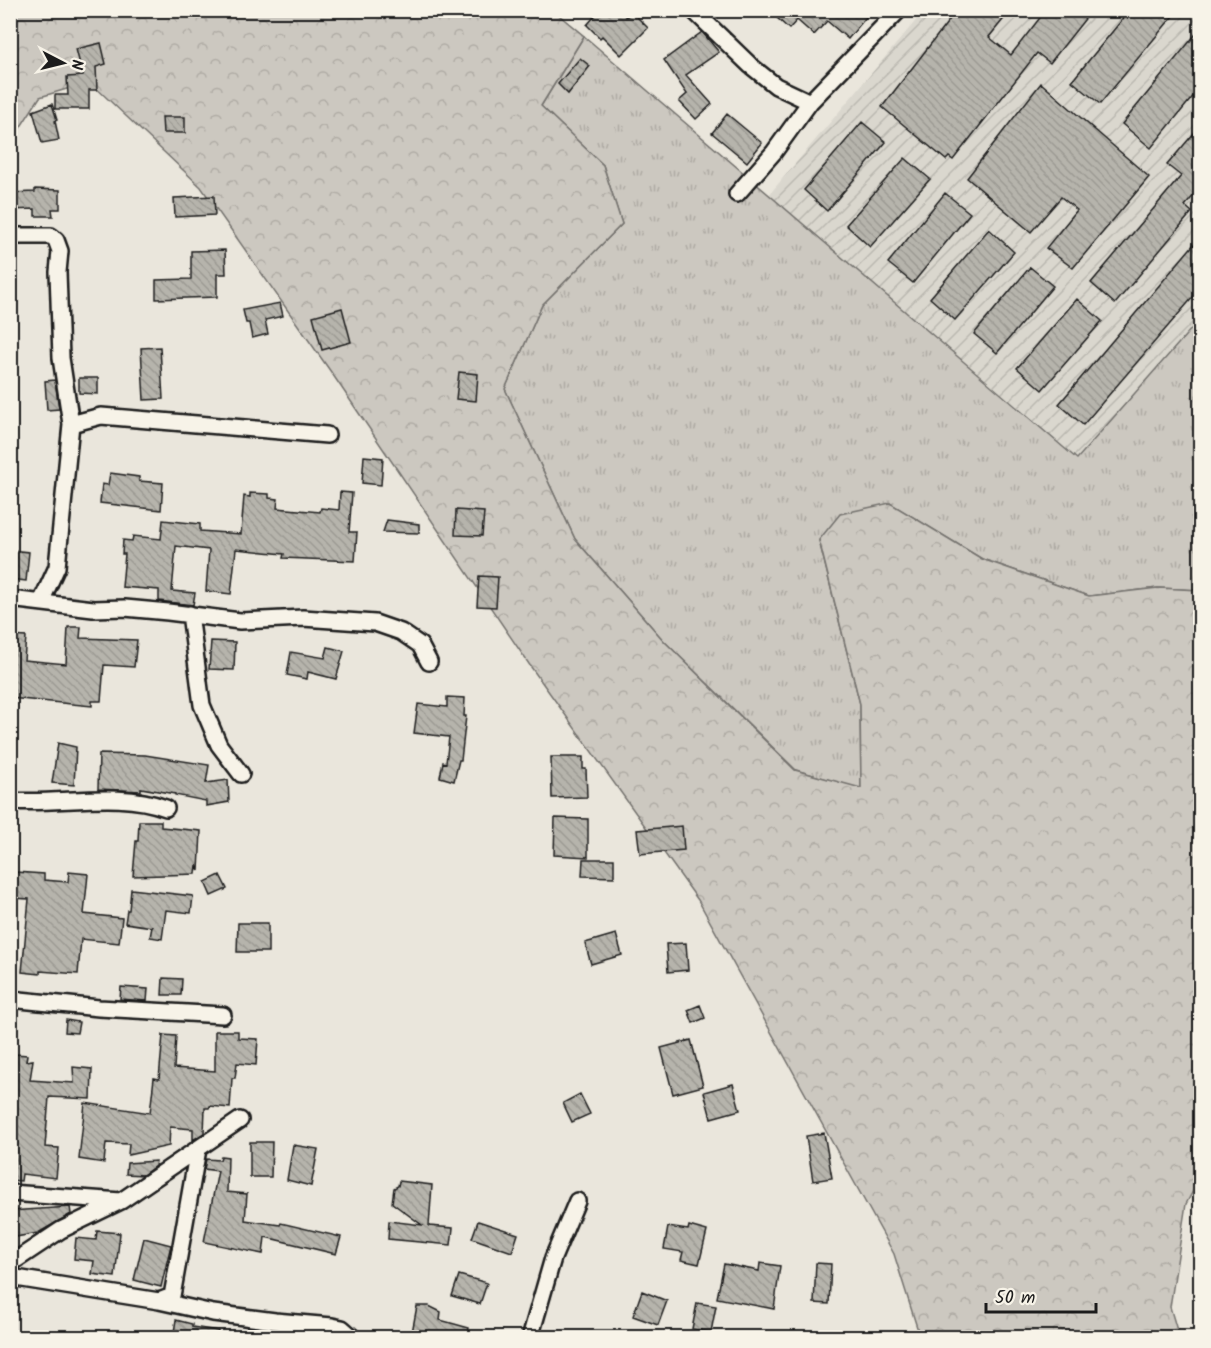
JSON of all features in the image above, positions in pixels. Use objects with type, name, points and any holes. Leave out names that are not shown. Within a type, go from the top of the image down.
[{"type":"street","points":[[693,10],[751,66],[776,86],[810,102]]},
{"type":"street","points":[[737,194],[774,152],[810,102],[899,10]]},
{"type":"street","points":[[10,236],[51,236],[56,240],[60,251],[58,272],[61,358],[70,424],[57,567],[41,602]]},
{"type":"street","points":[[70,424],[101,416],[327,435]]},
{"type":"street","points":[[10,599],[93,609],[124,608],[240,621],[303,618],[375,622],[401,632],[420,645],[429,662]]},
{"type":"street","points":[[190,615],[202,705],[219,745],[241,774]]},
{"type":"street","points":[[10,801],[130,799],[149,801],[166,808]]},
{"type":"street","points":[[10,999],[99,1008],[223,1015]]},
{"type":"street","points":[[10,1264],[61,1230],[122,1201],[240,1120]]},
{"type":"street","points":[[159,1301],[172,1296],[198,1149]]},
{"type":"street","points":[[10,1193],[122,1201]]},
{"type":"street","points":[[530,1338],[553,1258],[577,1201]]},
{"type":"street","points":[[10,1277],[159,1301],[223,1314],[332,1326],[342,1328],[350,1335],[349,1338]]},
{"type":"shaded area","points":[[924,11],[1200,11],[1200,319],[1078,459],[768,196]]},
{"type":"green space","points":[[11,11],[554,11],[584,36],[541,106],[603,165],[622,224],[542,305],[505,389],[575,539],[664,641],[795,770],[861,788],[860,704],[819,540],[840,514],[890,503],[982,559],[1089,596],[1158,588],[1200,590],[1200,1178],[1186,1204],[1170,1307],[1179,1337],[920,1337],[894,1254],[698,900],[531,667],[331,372],[201,187],[90,82],[40,97],[11,142]]},
{"type":"green space","points":[[584,36],[1077,459],[1200,319],[1200,590],[1158,588],[1089,596],[982,559],[890,503],[819,541],[860,704],[861,789],[796,770],[664,641],[575,539],[505,389],[542,305],[622,224],[603,165],[541,106]]},
{"type":"building","points":[[600,10],[619,10],[626,17],[632,12],[648,28],[621,55],[587,25]]},
{"type":"building","points":[[783,10],[872,10],[848,39],[827,21],[814,35],[797,20],[789,29],[776,17]]},
{"type":"building","points":[[957,10],[1011,10],[989,37],[1011,55],[1046,10],[1092,10],[1050,63],[1037,53],[953,160],[949,157],[946,160],[882,107]]},
{"type":"building","points":[[1130,10],[1178,10],[1100,104],[1072,81]]},
{"type":"building","points":[[1200,29],[1200,88],[1151,148],[1122,124]]},
{"type":"building","points":[[702,32],[719,52],[686,75],[712,104],[696,119],[679,101],[687,94],[664,60]]},
{"type":"building","points":[[101,43],[106,64],[96,67],[97,90],[89,90],[89,109],[55,109],[55,95],[68,95],[67,77],[83,76],[76,49]]},
{"type":"building","points":[[580,58],[590,66],[568,94],[558,84]]},
{"type":"building","points":[[1041,83],[1149,177],[1073,268],[1046,248],[1077,210],[1061,197],[1031,232],[967,178]]},
{"type":"building","points":[[52,104],[57,120],[55,121],[59,140],[42,143],[33,111]]},
{"type":"building","points":[[727,114],[762,143],[747,162],[712,133]]},
{"type":"building","points":[[162,117],[185,117],[185,133],[163,133]]},
{"type":"building","points":[[862,122],[886,142],[827,211],[804,190]]},
{"type":"building","points":[[1200,126],[1200,188],[1185,206],[1192,212],[1115,304],[1091,283],[1181,176],[1167,165]]},
{"type":"building","points":[[905,158],[930,179],[870,247],[846,225]]},
{"type":"building","points":[[35,189],[60,190],[60,209],[52,209],[53,216],[35,216],[35,209],[10,210],[10,193],[35,192]]},
{"type":"building","points":[[945,193],[970,213],[913,283],[888,263]]},
{"type":"building","points":[[214,196],[215,215],[175,217],[174,198]]},
{"type":"building","points":[[989,229],[1014,252],[955,320],[930,298]]},
{"type":"building","points":[[1200,237],[1200,289],[1083,425],[1059,404]]},
{"type":"building","points":[[225,250],[226,274],[217,274],[217,297],[156,299],[156,280],[191,279],[191,251]]},
{"type":"building","points":[[1030,267],[1053,286],[997,353],[974,334]]},
{"type":"building","points":[[1077,299],[1102,321],[1042,390],[1017,368]]},
{"type":"building","points":[[280,303],[283,316],[265,320],[268,334],[252,338],[243,310]]},
{"type":"building","points":[[342,308],[351,342],[322,350],[313,316]]},
{"type":"building","points":[[160,347],[163,399],[144,400],[141,348]]},
{"type":"building","points":[[459,372],[478,374],[476,401],[456,399]]},
{"type":"building","points":[[79,378],[98,378],[98,394],[79,393]]},
{"type":"building","points":[[55,380],[59,409],[47,410],[45,381]]},
{"type":"building","points":[[364,456],[383,458],[381,485],[362,483]]},
{"type":"building","points":[[110,473],[139,477],[139,481],[163,483],[161,510],[100,503],[102,484],[108,485]]},
{"type":"building","points":[[340,492],[352,493],[349,532],[357,532],[355,561],[283,558],[284,554],[236,549],[231,594],[206,591],[209,550],[176,546],[172,591],[195,593],[193,605],[159,601],[159,590],[122,587],[125,554],[122,554],[123,540],[132,541],[133,536],[161,539],[163,520],[200,524],[200,531],[241,534],[244,496],[250,497],[250,493],[269,494],[269,498],[278,499],[277,508],[320,512],[321,508],[339,510]]},
{"type":"building","points":[[456,510],[484,512],[482,536],[455,535]]},
{"type":"building","points":[[387,520],[419,524],[419,533],[383,532]]},
{"type":"building","points":[[10,550],[29,552],[26,581],[10,579]]},
{"type":"building","points":[[479,576],[498,577],[496,607],[477,606]]},
{"type":"building","points":[[68,627],[81,627],[80,638],[137,640],[134,667],[104,665],[101,701],[92,701],[92,706],[10,698],[10,636],[26,637],[24,660],[66,664]]},
{"type":"building","points":[[211,641],[235,642],[234,670],[209,669]]},
{"type":"building","points":[[328,647],[344,651],[336,679],[308,672],[307,679],[287,675],[291,652],[325,658]]},
{"type":"building","points":[[447,697],[465,698],[464,716],[466,716],[461,760],[459,760],[454,781],[440,777],[443,762],[446,763],[449,737],[414,733],[418,704],[447,707]]},
{"type":"building","points":[[58,743],[76,747],[74,785],[52,783]]},
{"type":"building","points":[[99,754],[145,755],[209,765],[206,783],[228,780],[229,802],[206,806],[206,801],[141,788],[141,791],[98,789]]},
{"type":"building","points":[[551,757],[583,757],[587,797],[552,798]]},
{"type":"building","points":[[555,818],[588,819],[588,857],[554,855]]},
{"type":"building","points":[[139,821],[161,821],[161,827],[201,831],[199,871],[197,865],[196,874],[133,876]]},
{"type":"building","points":[[682,826],[684,850],[640,854],[637,830]]},
{"type":"building","points":[[583,859],[614,859],[614,877],[582,876]]},
{"type":"building","points":[[15,872],[44,874],[44,880],[68,882],[69,872],[88,874],[84,914],[122,918],[119,943],[81,939],[78,974],[22,972],[29,899],[13,898]]},
{"type":"building","points":[[220,875],[227,889],[211,896],[205,882]]},
{"type":"building","points":[[131,889],[193,896],[191,913],[166,910],[162,939],[150,937],[152,927],[125,923]]},
{"type":"building","points":[[238,923],[268,923],[268,952],[237,952]]},
{"type":"building","points":[[616,934],[622,955],[591,964],[585,943]]},
{"type":"building","points":[[686,943],[688,970],[668,972],[666,944]]},
{"type":"building","points":[[163,978],[182,979],[181,995],[162,995]]},
{"type":"building","points":[[121,987],[148,989],[147,1001],[120,999]]},
{"type":"building","points":[[700,1005],[705,1018],[693,1023],[688,1010]]},
{"type":"building","points":[[66,1020],[79,1022],[77,1033],[65,1032]]},
{"type":"building","points":[[215,1031],[238,1031],[238,1038],[258,1039],[256,1065],[237,1063],[235,1078],[232,1078],[230,1108],[210,1106],[205,1108],[204,1133],[193,1140],[193,1129],[170,1127],[169,1146],[128,1155],[129,1144],[106,1143],[104,1163],[79,1159],[85,1103],[150,1113],[154,1078],[159,1079],[163,1035],[176,1036],[174,1068],[215,1071]]},
{"type":"building","points":[[691,1040],[703,1086],[673,1094],[661,1048]]},
{"type":"building","points":[[15,1054],[27,1055],[26,1061],[33,1060],[30,1080],[74,1083],[73,1067],[92,1069],[91,1099],[49,1097],[45,1147],[59,1148],[56,1178],[22,1174],[21,1181],[10,1180],[10,1097],[13,1097]]},
{"type":"building","points":[[733,1084],[740,1110],[711,1118],[704,1092]]},
{"type":"building","points":[[580,1094],[590,1114],[572,1122],[563,1103]]},
{"type":"building","points":[[824,1133],[832,1178],[813,1181],[806,1136]]},
{"type":"building","points":[[250,1142],[272,1142],[271,1177],[250,1177]]},
{"type":"building","points":[[293,1145],[318,1149],[311,1186],[287,1180]]},
{"type":"building","points":[[221,1156],[228,1157],[227,1192],[247,1194],[245,1220],[280,1225],[281,1223],[341,1237],[336,1254],[265,1237],[263,1254],[204,1242],[218,1171],[204,1169],[206,1159],[220,1160]]},
{"type":"building","points":[[156,1161],[155,1166],[143,1175],[126,1174],[127,1163]]},
{"type":"building","points":[[399,1181],[432,1185],[429,1226],[453,1228],[451,1245],[388,1239],[389,1221],[422,1225],[392,1203],[394,1188],[398,1186]]},
{"type":"building","points":[[70,1207],[71,1214],[38,1233],[10,1238],[10,1211]]},
{"type":"building","points":[[478,1221],[518,1234],[512,1252],[472,1238]]},
{"type":"building","points":[[689,1226],[707,1231],[699,1264],[681,1260],[683,1252],[664,1249],[668,1227],[688,1230]]},
{"type":"building","points":[[97,1231],[120,1233],[115,1277],[92,1274],[94,1261],[74,1259],[76,1238],[96,1240]]},
{"type":"building","points":[[144,1238],[171,1245],[161,1287],[134,1280]]},
{"type":"building","points":[[760,1263],[780,1266],[774,1309],[717,1298],[724,1264],[759,1271]]},
{"type":"building","points":[[816,1263],[831,1264],[829,1304],[814,1303]]},
{"type":"building","points":[[459,1275],[487,1283],[480,1304],[452,1296]]},
{"type":"building","points":[[642,1291],[667,1301],[658,1325],[633,1316]]},
{"type":"building","points":[[697,1303],[716,1306],[711,1332],[692,1329]]},
{"type":"building","points":[[417,1306],[429,1306],[441,1312],[440,1320],[469,1328],[467,1338],[411,1338]]},
{"type":"building","points":[[176,1320],[192,1324],[192,1327],[218,1331],[217,1338],[173,1338]]}]
